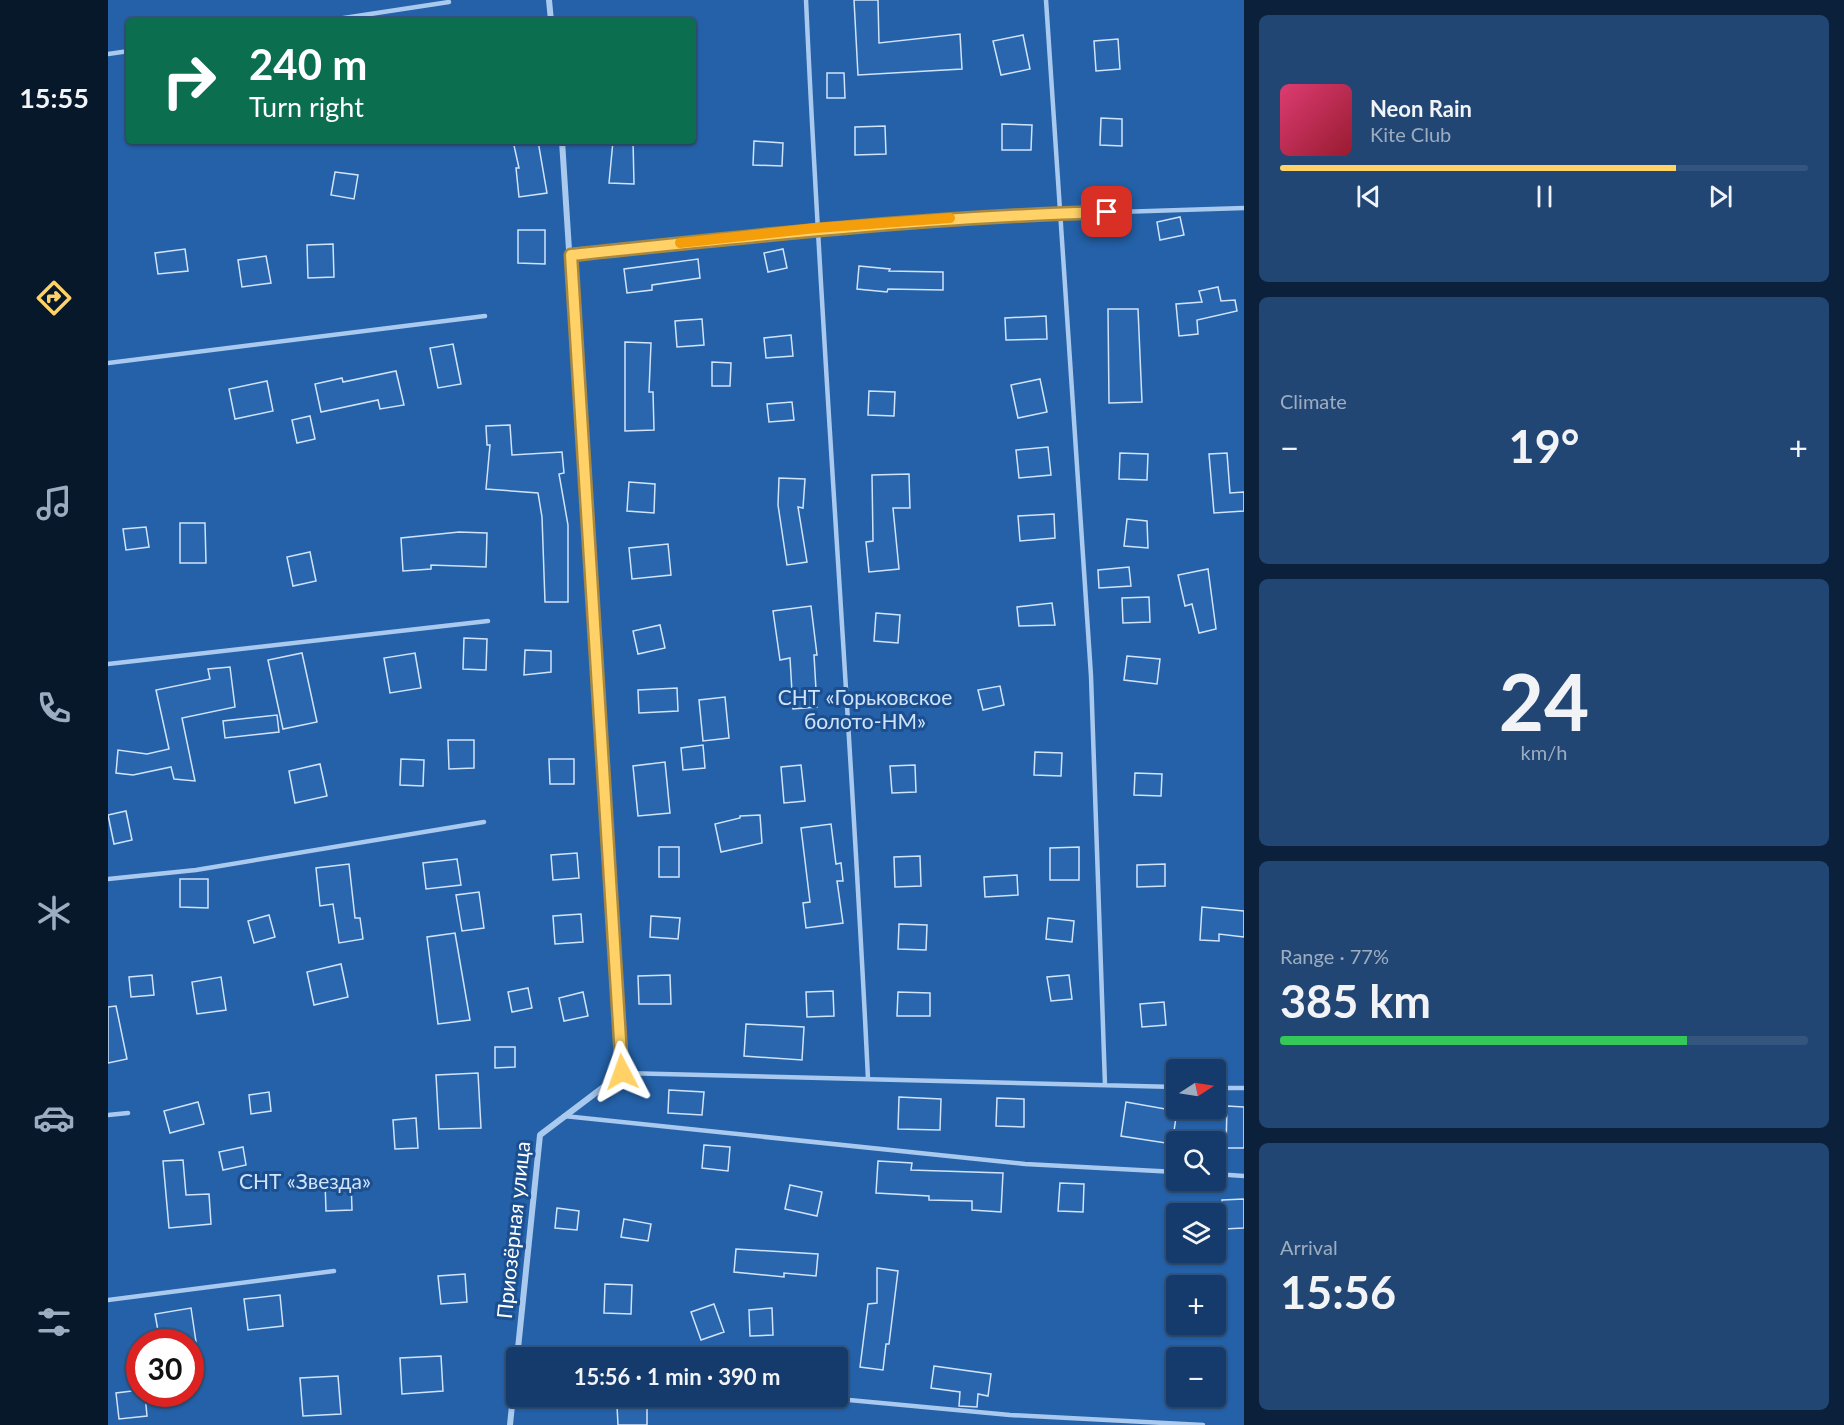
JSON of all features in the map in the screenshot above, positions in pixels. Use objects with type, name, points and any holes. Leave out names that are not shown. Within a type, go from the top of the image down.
[{"type":"street","points":[[549,0],[551,18]]},
{"type":"street","points":[[562,144],[622,1072]]},
{"type":"street","name":"Приозёрная улица","points":[[518,1347],[540,1135],[622,1072]]},
{"type":"street","points":[[510,1425],[513,1407]]},
{"type":"lane","points":[[806,0],[816,228],[855,813],[868,1079]]},
{"type":"lane","points":[[1046,0],[1062,213],[1091,676],[1105,1085]]},
{"type":"lane","points":[[344,18],[449,2]]},
{"type":"lane","points":[[108,54],[126,51]]},
{"type":"lane","points":[[571,255],[816,228],[960,217],[1244,208]]},
{"type":"lane","points":[[108,363],[485,316]]},
{"type":"lane","points":[[108,664],[488,621]]},
{"type":"lane","points":[[108,879],[196,870],[484,822]]},
{"type":"lane","points":[[622,1072],[1166,1087]]},
{"type":"lane","points":[[1226,1088],[1244,1088]]},
{"type":"lane","points":[[108,1115],[128,1113]]},
{"type":"lane","points":[[564,1116],[1025,1164],[1166,1171]]},
{"type":"lane","points":[[1226,1175],[1244,1176]]},
{"type":"lane","points":[[108,1300],[334,1272]]},
{"type":"lane","points":[[848,1400],[1010,1415],[1203,1425]]},
{"type":"green space","points":[[108,0],[1244,0],[1244,1425],[108,1425]]},
{"type":"building","points":[[854,0],[878,0],[879,43],[960,34],[962,69],[858,75]]},
{"type":"building","points":[[1023,35],[1030,69],[1001,75],[993,41]]},
{"type":"building","points":[[1118,39],[1120,69],[1096,71],[1094,41]]},
{"type":"building","points":[[827,73],[844,73],[845,98],[827,98]]},
{"type":"building","points":[[1101,118],[1122,119],[1122,146],[1100,145]]},
{"type":"building","points":[[1002,124],[1032,125],[1031,150],[1002,150]]},
{"type":"building","points":[[885,126],[886,154],[855,155],[855,127]]},
{"type":"building","points":[[754,141],[783,143],[782,166],[753,165]]},
{"type":"building","points":[[514,144],[539,144],[547,193],[519,197],[516,168],[519,168]]},
{"type":"building","points":[[613,144],[633,144],[634,184],[609,183]]},
{"type":"building","points":[[335,172],[358,175],[354,199],[331,195]]},
{"type":"building","points":[[1180,217],[1184,235],[1160,240],[1157,222]]},
{"type":"building","points":[[518,230],[545,230],[545,264],[518,263]]},
{"type":"building","points":[[333,244],[334,277],[308,278],[307,245]]},
{"type":"building","points":[[185,249],[188,271],[158,274],[155,253]]},
{"type":"building","points":[[783,249],[787,268],[768,272],[764,253]]},
{"type":"building","points":[[266,256],[271,283],[242,287],[238,260]]},
{"type":"building","points":[[698,259],[700,278],[652,285],[652,290],[627,293],[624,269]]},
{"type":"building","points":[[859,266],[890,269],[889,271],[943,272],[943,290],[888,289],[887,292],[857,289]]},
{"type":"building","points":[[1218,287],[1221,301],[1235,300],[1237,311],[1197,320],[1198,334],[1179,336],[1176,304],[1202,302],[1199,291]]},
{"type":"building","points":[[1108,309],[1138,309],[1142,402],[1109,403]]},
{"type":"building","points":[[1046,316],[1047,339],[1006,340],[1005,318]]},
{"type":"building","points":[[702,319],[704,345],[677,347],[675,321]]},
{"type":"building","points":[[791,335],[793,356],[766,358],[764,338]]},
{"type":"building","points":[[625,342],[651,343],[649,392],[653,392],[654,430],[625,431]]},
{"type":"building","points":[[453,344],[461,384],[438,388],[430,348]]},
{"type":"building","points":[[712,362],[731,363],[730,386],[712,386]]},
{"type":"building","points":[[396,371],[404,405],[380,409],[378,400],[321,412],[315,384],[342,378],[343,382]]},
{"type":"building","points":[[1040,379],[1047,412],[1018,418],[1011,385]]},
{"type":"building","points":[[267,381],[273,411],[235,419],[229,389]]},
{"type":"building","points":[[869,391],[895,392],[894,416],[868,415]]},
{"type":"building","points":[[792,402],[794,420],[769,422],[767,404]]},
{"type":"building","points":[[310,416],[315,439],[297,443],[292,420]]},
{"type":"building","points":[[510,425],[512,455],[562,452],[564,473],[559,474],[568,525],[568,602],[545,602],[542,517],[538,493],[486,489],[490,445],[487,445],[486,426]]},
{"type":"building","points":[[1048,447],[1051,475],[1019,478],[1016,450]]},
{"type":"building","points":[[1120,453],[1148,454],[1147,480],[1119,479]]},
{"type":"building","points":[[1227,453],[1230,493],[1244,492],[1244,511],[1214,513],[1209,454]]},
{"type":"building","points":[[909,474],[910,508],[893,508],[899,569],[869,572],[866,542],[873,541],[872,475]]},
{"type":"building","points":[[779,478],[805,479],[803,508],[798,507],[807,562],[787,565],[778,505]]},
{"type":"building","points":[[629,482],[655,484],[654,513],[627,511]]},
{"type":"building","points":[[1054,514],[1055,538],[1020,541],[1018,516]]},
{"type":"building","points":[[1127,519],[1147,521],[1148,548],[1124,546]]},
{"type":"building","points":[[180,523],[205,523],[206,563],[180,563]]},
{"type":"building","points":[[146,527],[149,547],[126,550],[123,529]]},
{"type":"building","points":[[459,532],[487,533],[486,567],[431,565],[431,569],[403,571],[401,538]]},
{"type":"building","points":[[668,544],[671,575],[632,579],[629,548]]},
{"type":"building","points":[[310,552],[316,581],[293,586],[287,557]]},
{"type":"building","points":[[1129,567],[1131,586],[1099,588],[1098,570]]},
{"type":"building","points":[[1208,569],[1216,629],[1199,633],[1192,604],[1185,606],[1178,575]]},
{"type":"building","points":[[1149,597],[1150,622],[1123,623],[1122,598]]},
{"type":"building","points":[[1052,603],[1055,625],[1019,626],[1017,607]]},
{"type":"building","points":[[811,606],[817,655],[814,655],[817,707],[793,709],[790,658],[780,660],[773,611]]},
{"type":"building","points":[[876,613],[900,615],[898,643],[874,641]]},
{"type":"building","points":[[660,625],[665,648],[638,654],[633,631]]},
{"type":"building","points":[[464,638],[487,639],[486,670],[463,669]]},
{"type":"building","points":[[525,650],[551,651],[551,672],[524,675]]},
{"type":"building","points":[[302,653],[317,722],[283,729],[268,660]]},
{"type":"building","points":[[415,653],[421,688],[390,693],[384,658]]},
{"type":"building","points":[[1127,656],[1160,659],[1157,684],[1124,680]]},
{"type":"building","points":[[230,667],[235,707],[182,718],[195,781],[174,779],[171,767],[133,775],[116,773],[118,750],[147,754],[169,749],[156,690],[210,679],[208,669]]},
{"type":"building","points":[[1000,686],[1004,705],[983,710],[978,690]]},
{"type":"building","points":[[677,688],[678,711],[639,713],[638,690]]},
{"type":"building","points":[[725,697],[729,738],[703,741],[699,700]]},
{"type":"building","points":[[277,715],[279,732],[225,738],[223,721]]},
{"type":"building","points":[[448,740],[474,740],[474,768],[449,769]]},
{"type":"building","points":[[703,745],[705,768],[683,770],[681,748]]},
{"type":"building","points":[[1035,752],[1062,753],[1061,776],[1034,775]]},
{"type":"building","points":[[401,759],[424,760],[423,786],[400,785]]},
{"type":"building","points":[[549,759],[574,759],[574,784],[550,784]]},
{"type":"building","points":[[665,762],[670,813],[638,816],[633,766]]},
{"type":"building","points":[[320,764],[327,796],[295,803],[289,771]]},
{"type":"building","points":[[801,765],[805,801],[784,803],[781,767]]},
{"type":"building","points":[[915,765],[916,792],[892,793],[890,766]]},
{"type":"building","points":[[1135,773],[1162,774],[1161,796],[1134,795]]},
{"type":"building","points":[[126,811],[132,840],[114,844],[108,815]]},
{"type":"building","points":[[760,815],[762,843],[721,852],[715,824],[740,818],[740,816]]},
{"type":"building","points":[[831,824],[836,864],[841,863],[843,881],[837,881],[843,923],[806,928],[803,903],[810,902],[801,828]]},
{"type":"building","points":[[659,847],[679,847],[679,877],[659,877]]},
{"type":"building","points":[[1079,847],[1079,880],[1050,880],[1050,848]]},
{"type":"building","points":[[577,853],[579,878],[553,880],[551,855]]},
{"type":"building","points":[[920,856],[921,886],[895,887],[894,857]]},
{"type":"building","points":[[457,859],[461,885],[426,889],[423,863]]},
{"type":"building","points":[[349,864],[355,918],[360,918],[363,939],[339,943],[333,904],[320,906],[316,868]]},
{"type":"building","points":[[1165,864],[1165,886],[1137,887],[1137,865]]},
{"type":"building","points":[[1017,875],[1018,895],[985,897],[984,877]]},
{"type":"building","points":[[180,879],[208,879],[208,908],[180,907]]},
{"type":"building","points":[[479,892],[484,928],[462,931],[456,895]]},
{"type":"building","points":[[1202,907],[1244,911],[1244,937],[1219,934],[1219,941],[1200,940]]},
{"type":"building","points":[[581,914],[583,942],[555,944],[553,916]]},
{"type":"building","points":[[269,915],[275,937],[254,943],[248,921]]},
{"type":"building","points":[[651,916],[680,918],[678,939],[650,937]]},
{"type":"building","points":[[1048,918],[1074,921],[1072,942],[1046,939]]},
{"type":"building","points":[[899,924],[927,925],[926,950],[898,949]]},
{"type":"building","points":[[455,933],[470,1020],[438,1024],[427,937]]},
{"type":"building","points":[[341,964],[348,997],[314,1005],[307,972]]},
{"type":"building","points":[[152,975],[154,995],[131,997],[129,977]]},
{"type":"building","points":[[670,975],[671,1004],[639,1004],[638,976]]},
{"type":"building","points":[[1069,975],[1072,999],[1051,1001],[1047,977]]},
{"type":"building","points":[[221,977],[226,1010],[197,1014],[192,982]]},
{"type":"building","points":[[528,988],[532,1008],[512,1012],[508,992]]},
{"type":"building","points":[[833,991],[834,1016],[807,1017],[806,992]]},
{"type":"building","points":[[583,992],[588,1016],[564,1021],[559,998]]},
{"type":"building","points":[[898,992],[930,993],[930,1016],[897,1016]]},
{"type":"building","points":[[1164,1002],[1166,1025],[1142,1027],[1140,1004]]},
{"type":"building","points":[[116,1006],[127,1059],[108,1063],[108,1007]]},
{"type":"building","points":[[746,1024],[804,1027],[802,1060],[744,1056]]},
{"type":"building","points":[[495,1047],[515,1047],[515,1067],[495,1068]]},
{"type":"building","points":[[478,1073],[481,1128],[439,1129],[436,1075]]},
{"type":"building","points":[[669,1090],[704,1092],[702,1115],[668,1113]]},
{"type":"building","points":[[269,1092],[271,1111],[251,1114],[249,1095]]},
{"type":"building","points":[[899,1097],[941,1099],[940,1130],[898,1129]]},
{"type":"building","points":[[997,1098],[1024,1099],[1024,1127],[996,1126]]},
{"type":"building","points":[[198,1102],[204,1124],[170,1133],[164,1111]]},
{"type":"building","points":[[1126,1102],[1166,1109],[1166,1119],[1176,1119],[1174,1131],[1166,1131],[1166,1143],[1121,1136]]},
{"type":"building","points":[[1227,1106],[1244,1107],[1244,1148],[1226,1148]]},
{"type":"building","points":[[416,1118],[418,1148],[395,1149],[393,1120]]},
{"type":"building","points":[[704,1145],[730,1147],[728,1171],[702,1168]]},
{"type":"building","points":[[243,1147],[246,1165],[223,1170],[219,1152]]},
{"type":"building","points":[[183,1160],[186,1195],[209,1194],[211,1224],[169,1228],[163,1161]]},
{"type":"building","points":[[878,1161],[912,1163],[911,1170],[1003,1173],[1001,1212],[972,1210],[972,1201],[929,1200],[929,1196],[876,1193]]},
{"type":"building","points":[[351,1181],[352,1210],[326,1211],[325,1182]]},
{"type":"building","points":[[1060,1183],[1084,1184],[1083,1212],[1058,1211]]},
{"type":"building","points":[[790,1185],[822,1192],[817,1216],[785,1209]]},
{"type":"building","points":[[1244,1199],[1244,1228],[1226,1229],[1226,1203],[1222,1203],[1222,1200]]},
{"type":"building","points":[[557,1208],[579,1211],[577,1230],[555,1228]]},
{"type":"building","points":[[624,1219],[651,1224],[648,1241],[621,1237]]},
{"type":"building","points":[[736,1249],[818,1254],[816,1276],[784,1273],[784,1277],[734,1272]]},
{"type":"building","points":[[877,1268],[898,1271],[889,1344],[886,1344],[883,1370],[860,1367],[868,1304],[877,1303]]},
{"type":"building","points":[[465,1274],[467,1302],[441,1304],[438,1276]]},
{"type":"building","points":[[605,1284],[632,1285],[631,1314],[604,1313]]},
{"type":"building","points":[[280,1295],[283,1326],[248,1330],[244,1299]]},
{"type":"building","points":[[714,1304],[724,1332],[701,1340],[691,1312]]},
{"type":"building","points":[[191,1308],[194,1329],[158,1329],[155,1314]]},
{"type":"building","points":[[772,1308],[773,1335],[750,1336],[749,1310]]},
{"type":"building","points":[[441,1356],[443,1391],[402,1394],[400,1358]]},
{"type":"building","points":[[934,1366],[991,1374],[988,1396],[978,1394],[977,1407],[959,1406],[960,1392],[931,1388]]},
{"type":"building","points":[[338,1376],[341,1414],[303,1416],[300,1378]]},
{"type":"building","points":[[126,1392],[126,1407],[146,1407],[147,1416],[119,1419],[116,1393]]},
{"type":"building","points":[[617,1407],[647,1407],[647,1425],[618,1425]]},
{"type":"slow traffic","points":[[680,243],[816,228],[950,218]]},
{"type":"route","points":[[622,1072],[571,255],[840,226],[960,217],[1107,212]]},
{"type":"park label","name":"СНТ «Горьковское болото-НМ»","points":[[865,710]]},
{"type":"park label","name":"СНТ «Звезда»","points":[[305,1182]]}]
